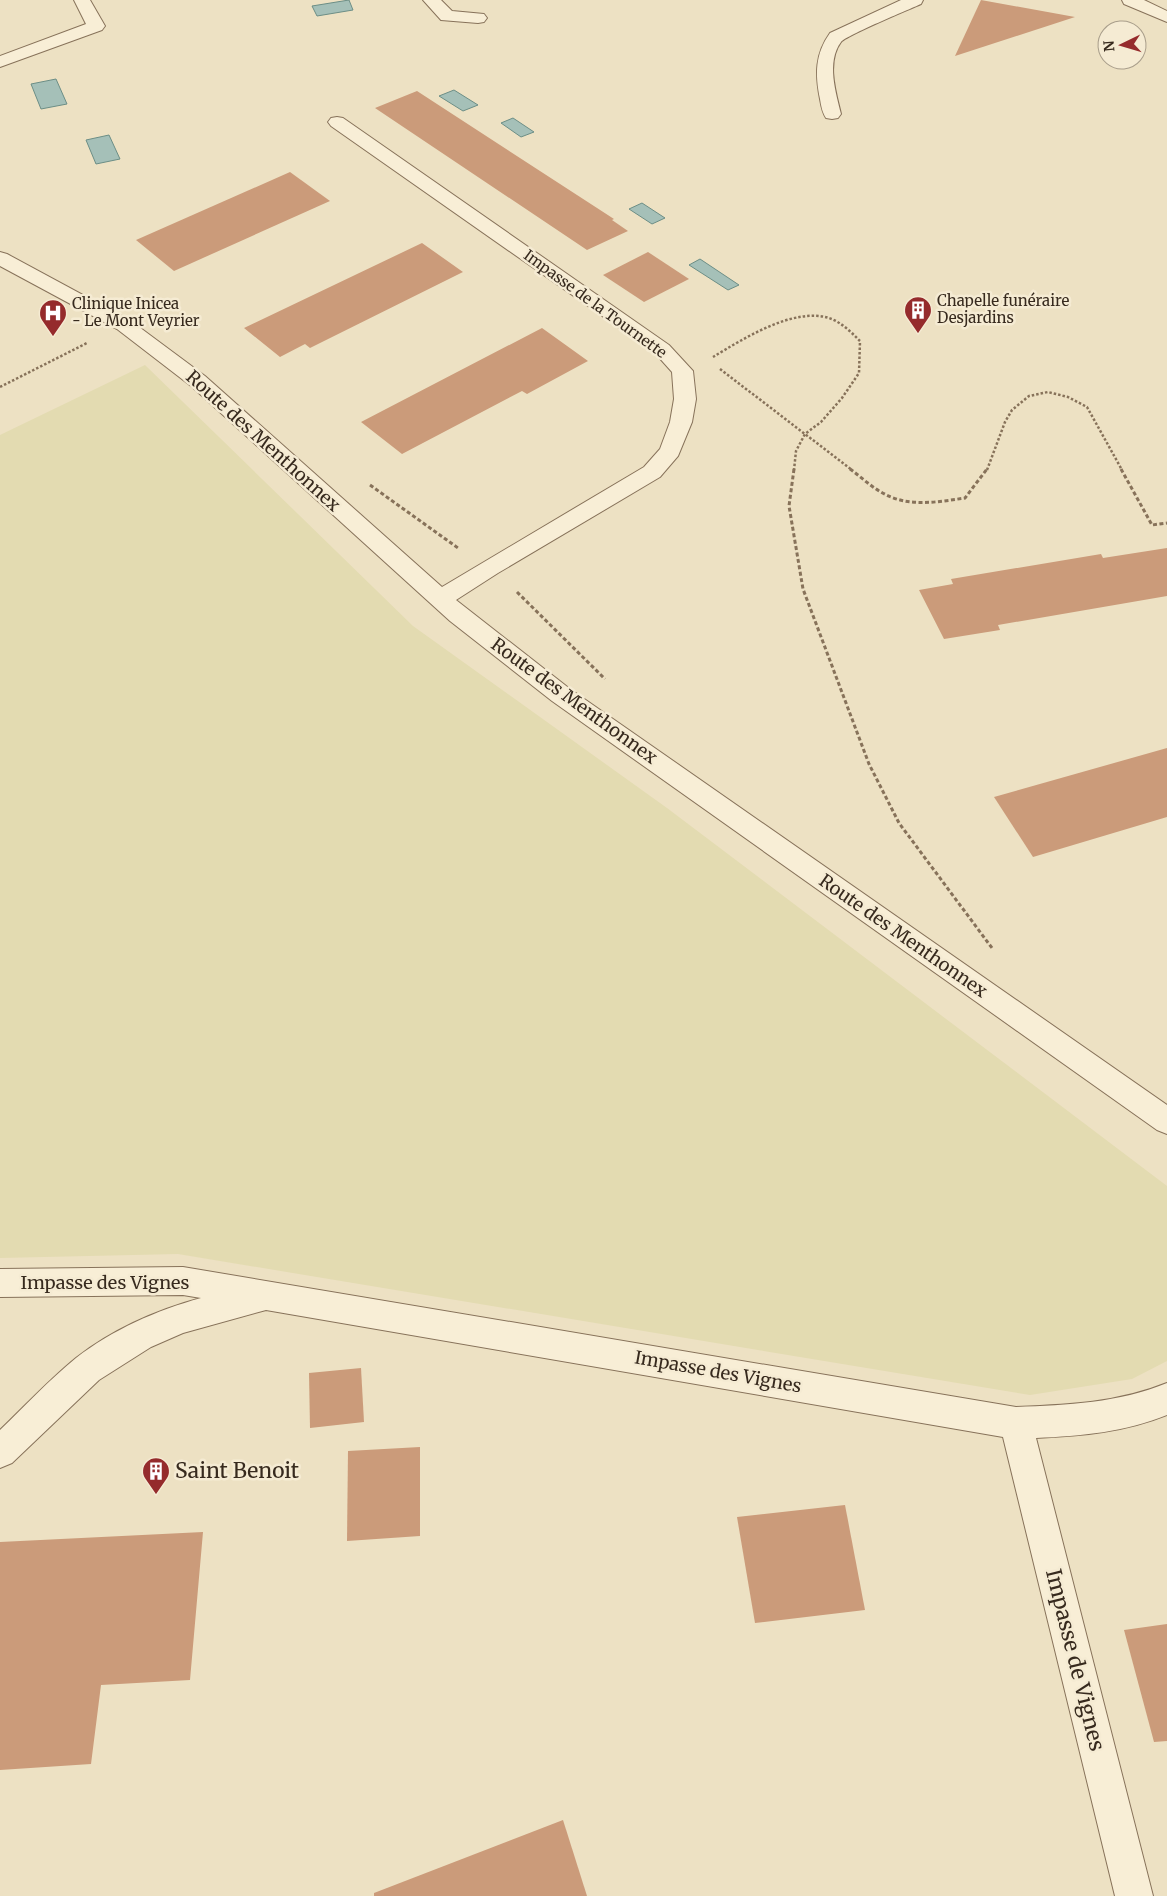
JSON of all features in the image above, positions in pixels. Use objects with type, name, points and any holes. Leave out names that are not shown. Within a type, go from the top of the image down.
[{"type":"street","points":[[0,62],[96,26],[82,0]]},
{"type":"street","points":[[431,0],[447,16],[478,18]]},
{"type":"street","points":[[832,114],[823,72],[828,48],[836,37],[915,0]]},
{"type":"street","points":[[1130,0],[1167,17]]},
{"type":"street","name":"Impasse de la Tournette","points":[[337,122],[662,349],[682,371],[685,399],[681,422],[670,450],[652,472],[490,567],[440,599]]},
{"type":"street","name":"Route des Menthonnex","points":[[0,258],[124,325],[198,381],[440,599],[561,695],[1167,1121]]},
{"type":"street","name":"Impasse des Vignes","points":[[0,1283],[183,1282],[269,1295],[1016,1423],[1085,1421],[1147,1408],[1167,1399]]},
{"type":"street","name":"Impasse des Vignes","points":[[0,1452],[88,1369],[140,1336],[178,1319],[269,1295]]},
{"type":"street","name":"Impasse de Vignes","points":[[1016,1423],[1134,1896]]},
{"type":"path","points":[[682,371],[708,360],[752,333],[786,320],[813,316],[828,318],[849,329],[860,341],[859,373],[842,398],[821,422],[806,434],[796,451],[789,506],[803,589],[869,764],[899,823],[997,956]]},
{"type":"path","points":[[0,387],[124,325]]},
{"type":"path","points":[[708,360],[882,493],[909,502],[933,503],[965,498],[987,469],[1011,411],[1022,399],[1041,391],[1070,397],[1087,408],[1152,525],[1167,524]]},
{"type":"shaded area","points":[[145,365],[413,626],[667,808],[1167,1186],[1167,1361],[1132,1379],[1030,1395],[178,1254],[0,1258],[0,435]]},
{"type":"water","points":[[349,0],[353,10],[317,16],[312,6]]},
{"type":"water","points":[[56,79],[67,104],[41,109],[31,84]]},
{"type":"water","points":[[454,90],[478,105],[463,111],[439,96]]},
{"type":"water","points":[[513,118],[534,132],[521,137],[501,123]]},
{"type":"water","points":[[109,135],[120,159],[96,164],[86,140]]},
{"type":"water","points":[[642,203],[665,218],[652,224],[629,209]]},
{"type":"water","points":[[700,259],[739,285],[728,290],[689,265]]},
{"type":"building","points":[[981,0],[1075,17],[955,56]]},
{"type":"building","points":[[417,91],[614,219],[612,220],[628,231],[587,250],[375,108]]},
{"type":"building","points":[[290,172],[330,201],[174,271],[136,240]]},
{"type":"building","points":[[422,243],[463,272],[310,348],[305,344],[280,357],[244,328]]},
{"type":"building","points":[[648,252],[689,279],[644,302],[603,275]]},
{"type":"building","points":[[542,328],[588,361],[527,394],[522,391],[402,454],[361,422]]},
{"type":"building","points":[[1167,548],[1167,596],[998,625],[1000,630],[944,639],[919,590],[953,584],[951,579],[1101,554],[1103,558]]},
{"type":"building","points":[[1167,748],[1167,817],[1033,857],[994,797]]},
{"type":"building","points":[[361,1368],[364,1422],[310,1428],[309,1373]]},
{"type":"building","points":[[420,1447],[420,1536],[347,1541],[348,1451]]},
{"type":"building","points":[[845,1505],[865,1610],[755,1623],[737,1517]]},
{"type":"building","points":[[203,1532],[190,1680],[101,1685],[91,1764],[0,1770],[0,1542]]},
{"type":"building","points":[[1167,1624],[1167,1741],[1154,1742],[1124,1630]]},
{"type":"building","points":[[563,1820],[587,1896],[374,1896],[374,1893]]},
{"type":"place","name":"Chapelle funéraire Desjardins","points":[[918,334]]},
{"type":"place","name":"Clinique Inicea - Le Mont Veyrier","points":[[53,337]]},
{"type":"place","name":"Saint Benoit","points":[[156,1495]]}]
